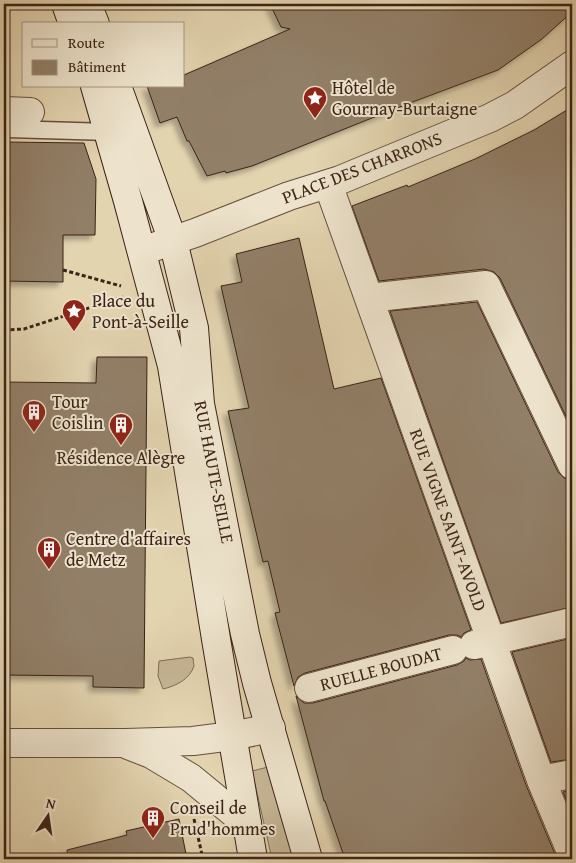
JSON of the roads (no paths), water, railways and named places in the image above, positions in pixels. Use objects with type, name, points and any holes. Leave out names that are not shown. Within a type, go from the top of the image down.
[{"type":"street","points":[[66,4],[72,22]]},
{"type":"street","points":[[87,4],[93,22]]},
{"type":"street","name":"PLACE DES CHARRONS","points":[[142,251],[290,196],[334,182],[490,118],[515,105],[572,64]]},
{"type":"street","name":"RUE HAUTE-SEILLE","points":[[96,88],[120,129],[173,241],[194,328],[200,404],[245,634],[256,682],[308,859]]},
{"type":"street","name":"RUE HAUTE-SEILLE","points":[[117,88],[120,129],[142,251],[172,366],[253,859]]},
{"type":"street","name":"RUE VIGNE SAINT-AVOLD","points":[[334,182],[473,645],[541,780],[572,854]]},
{"type":"street","points":[[369,298],[486,285],[572,465]]},
{"type":"street","name":"RUELLE BOUDAT","points":[[309,688],[473,645],[572,622]]},
{"type":"street","points":[[4,743],[193,741],[271,728]]},
{"type":"street","points":[[125,743],[151,754],[191,778],[247,824]]},
{"type":"street","points":[[541,780],[572,774]]},
{"type":"lane","points":[[14,118],[120,129]]},
{"type":"place","name":"Hôtel de Gournay-Burtaigne","points":[[315,119]]},
{"type":"place","name":"Place du Pont-à-Seille","points":[[74,332]]},
{"type":"place","name":"Tour Coislin","points":[[34,433]]},
{"type":"place","name":"Résidence Alègre","points":[[121,446]]},
{"type":"place","name":"Centre d'affaires de Metz","points":[[49,570]]},
{"type":"place","name":"Conseil de Prud'hommes","points":[[153,839]]}]
